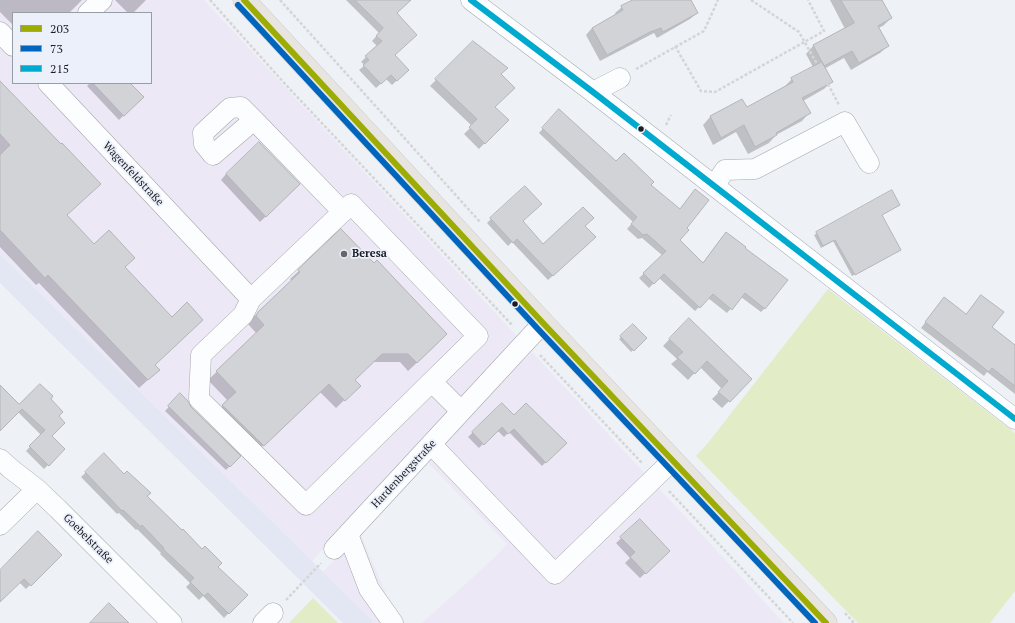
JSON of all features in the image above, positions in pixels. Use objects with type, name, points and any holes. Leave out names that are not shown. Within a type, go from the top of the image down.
[{"type":"main road","points":[[244,0],[543,323],[673,460],[833,616]]},
{"type":"street","points":[[89,12],[102,0]]},
{"type":"street","points":[[471,0],[593,92],[1015,419]]},
{"type":"street","points":[[0,32],[12,45]]},
{"type":"street","points":[[593,92],[620,78]]},
{"type":"street","name":"Wagenfeldstraße","points":[[49,84],[251,299]]},
{"type":"street","points":[[254,120],[343,212]]},
{"type":"street","points":[[714,186],[725,170],[755,169],[845,122],[869,163]]},
{"type":"street","points":[[351,204],[478,336],[306,505],[199,399],[201,355],[243,315],[251,299],[343,212],[351,204]]},
{"type":"street","name":"Hardenbergstraße","points":[[334,549],[543,323]]},
{"type":"street","points":[[432,382],[462,411]]},
{"type":"street","points":[[432,444],[555,574],[673,460]]},
{"type":"street","name":"Goebelstraße","points":[[0,459],[37,489],[172,623]]},
{"type":"street","points":[[0,525],[37,489]]},
{"type":"street","points":[[348,534],[369,589],[393,623]]},
{"type":"path","points":[[210,0],[292,90],[793,623]]},
{"type":"path","points":[[280,0],[483,225]]},
{"type":"path","points":[[620,78],[704,31],[718,0]]},
{"type":"path","points":[[751,0],[799,32],[817,64]]},
{"type":"path","points":[[675,46],[700,90],[715,92],[824,31],[808,0]]},
{"type":"path","points":[[268,618],[334,549]]},
{"type":"path","points":[[833,616],[854,623]]},
{"type":"shaded area","points":[[0,0],[204,0],[517,336],[312,561],[0,254]]},
{"type":"shaded area","points":[[0,254],[375,623],[343,623],[0,283]]},
{"type":"shaded area","points":[[532,352],[784,623],[422,623],[494,558],[507,544],[428,463],[502,382]]},
{"type":"shaded area","points":[[360,533],[391,605],[405,623],[375,623],[323,572]]},
{"type":"green space","points":[[828,289],[1015,433],[1015,591],[990,623],[858,623],[696,456],[708,443]]},
{"type":"green space","points":[[313,598],[338,623],[289,623]]},
{"type":"building","points":[[355,0],[411,0],[397,13],[417,35],[395,55],[409,70],[397,81],[391,75],[381,84],[363,65],[369,60],[365,56],[382,41],[376,36],[383,28]]},
{"type":"building","points":[[633,0],[691,0],[698,13],[663,32],[661,28],[650,32],[607,55],[592,28],[623,10],[621,6]]},
{"type":"building","points":[[841,0],[882,0],[892,18],[878,26],[889,46],[859,63],[852,51],[824,66],[813,45],[854,23]]},
{"type":"building","points":[[473,41],[508,68],[501,74],[515,88],[495,107],[509,120],[485,144],[469,127],[477,119],[435,79]]},
{"type":"building","points":[[822,62],[833,82],[802,98],[811,113],[755,147],[744,125],[721,138],[710,116],[742,99],[747,107],[793,82],[791,78]]},
{"type":"building","points":[[0,81],[101,184],[67,215],[94,244],[109,230],[135,258],[125,267],[172,317],[187,302],[203,320],[155,365],[160,370],[148,380],[48,275],[45,278],[0,230],[0,155],[10,145],[0,134]]},
{"type":"building","points":[[94,84],[131,84],[144,97],[124,116]]},
{"type":"building","points":[[559,109],[616,161],[624,153],[654,182],[651,185],[680,209],[695,189],[709,200],[687,228],[689,230],[680,240],[703,263],[726,232],[788,280],[765,309],[745,293],[732,310],[713,294],[700,308],[664,274],[654,284],[643,273],[666,251],[647,234],[643,235],[631,224],[637,217],[542,128]]},
{"type":"building","points":[[259,142],[300,184],[266,217],[226,174]]},
{"type":"building","points":[[525,186],[542,204],[523,221],[543,244],[583,207],[594,218],[585,226],[596,237],[553,276],[517,239],[513,243],[490,218]]},
{"type":"building","points":[[892,190],[900,205],[882,215],[901,250],[855,275],[835,240],[823,246],[816,232]]},
{"type":"building","points":[[341,229],[374,263],[377,260],[447,334],[417,363],[408,354],[382,354],[355,380],[361,386],[345,401],[329,384],[264,446],[222,405],[236,392],[216,371],[264,325],[256,316],[258,312],[300,272],[298,270]]},
{"type":"building","points":[[981,295],[1004,312],[992,327],[1015,345],[1015,386],[992,368],[989,372],[925,322],[944,297],[966,314]]},
{"type":"building","points":[[689,318],[752,379],[730,402],[718,392],[728,381],[707,361],[695,374],[677,357],[683,352],[669,339]]},
{"type":"building","points":[[633,324],[647,338],[634,351],[620,336]]},
{"type":"building","points":[[40,384],[53,396],[51,399],[63,412],[59,416],[65,423],[52,436],[65,449],[49,466],[29,446],[45,430],[22,409],[0,431],[0,385],[19,404]]},
{"type":"building","points":[[180,393],[188,401],[191,407],[241,456],[230,467],[168,406]]},
{"type":"building","points":[[502,403],[514,415],[526,403],[567,443],[546,463],[514,429],[508,434],[502,427],[484,445],[472,432]]},
{"type":"building","points":[[104,453],[124,474],[127,471],[151,493],[147,496],[182,530],[183,529],[202,549],[205,546],[222,563],[218,567],[248,595],[229,614],[208,593],[204,596],[190,582],[194,578],[163,549],[164,548],[142,525],[141,527],[123,510],[122,511],[85,472]]},
{"type":"building","points":[[640,519],[670,551],[646,574],[630,557],[635,552],[620,537]]},
{"type":"building","points":[[38,531],[62,555],[31,586],[24,579],[0,602],[0,570]]},
{"type":"building","points":[[109,603],[129,623],[90,623]]},
{"type":"transit line","name":"203","points":[[244,0],[543,323],[826,623]]},
{"type":"transit line","name":"215","points":[[471,0],[593,92],[1015,419]]},
{"type":"transit line","name":"73","points":[[238,5],[537,328],[815,623]]},
{"type":"place","name":"Beresa","points":[[344,254]]}]
